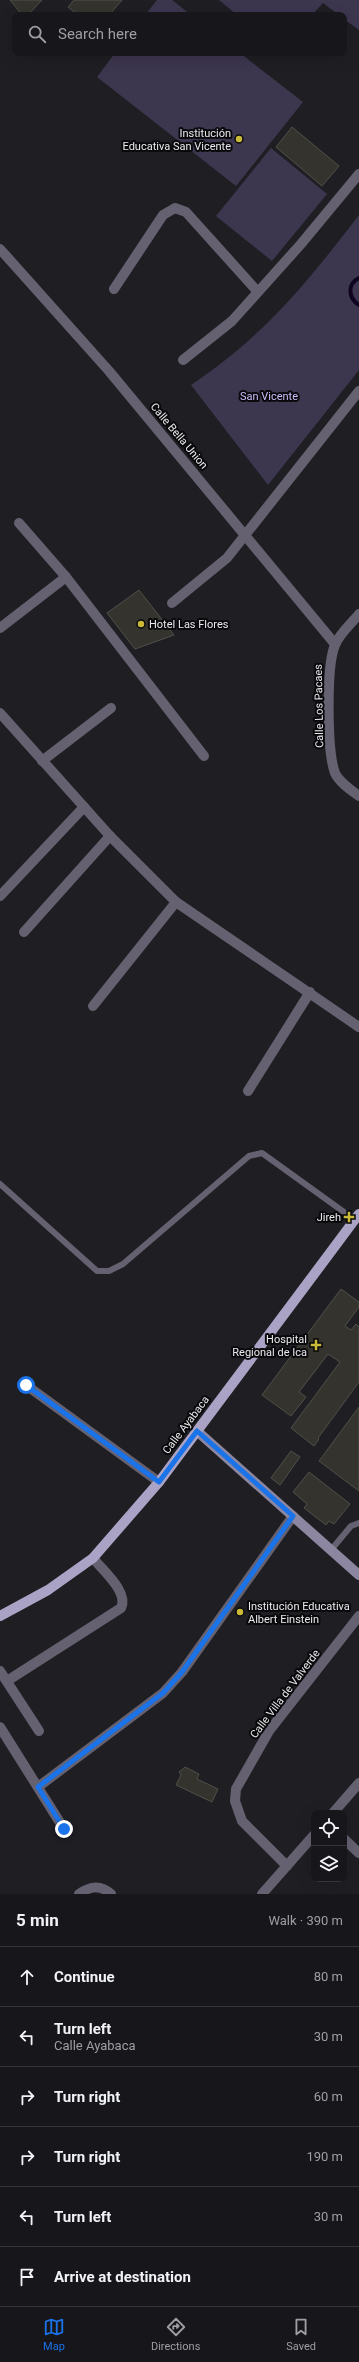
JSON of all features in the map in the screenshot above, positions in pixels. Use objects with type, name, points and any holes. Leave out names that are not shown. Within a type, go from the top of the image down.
[{"type":"main road","name":"Calle Ayabaca","points":[[0,1616],[48,1590],[93,1558],[159,1482],[357,1217]]},
{"type":"street","points":[[183,360],[232,321],[301,244],[359,174]]},
{"type":"street","points":[[114,289],[163,215],[175,208],[186,212],[258,291]]},
{"type":"street","name":"Calle Bella Union","points":[[0,249],[109,371],[247,535],[335,644]]},
{"type":"street","points":[[172,603],[227,558],[247,535],[359,391]]},
{"type":"street","points":[[19,524],[66,577],[204,756]]},
{"type":"street","points":[[0,628],[66,577]]},
{"type":"street","name":"Calle Los Pacaes","points":[[359,614],[335,644],[330,658],[328,685],[332,758],[335,774],[359,796]]},
{"type":"street","points":[[42,761],[111,708]]},
{"type":"street","points":[[0,713],[110,836],[176,902],[196,918],[310,992],[359,1027]]},
{"type":"street","points":[[0,896],[84,806]]},
{"type":"street","points":[[24,932],[110,836]]},
{"type":"street","points":[[93,1006],[176,902]]},
{"type":"street","points":[[248,1091],[310,992]]},
{"type":"street","points":[[26,1385],[159,1482]]},
{"type":"street","points":[[197,1431],[331,1550],[358,1572]]},
{"type":"street","points":[[38,1787],[163,1693],[182,1672],[293,1516]]},
{"type":"street","points":[[7,1681],[121,1608],[124,1602],[122,1595],[93,1558]]},
{"type":"street","name":"Calle Villa de Valverde","points":[[287,1866],[242,1821],[235,1801],[236,1789],[268,1731],[359,1616]]},
{"type":"street","points":[[0,1671],[39,1731]]},
{"type":"street","points":[[0,1727],[64,1829]]},
{"type":"street","points":[[336,1810],[359,1783]]},
{"type":"street","points":[[262,1894],[311,1838]]},
{"type":"street","points":[[347,1841],[359,1853]]},
{"type":"street","points":[[78,1894],[92,1886],[100,1887],[111,1894]]},
{"type":"lane","points":[[0,1184],[97,1271],[109,1272],[123,1264],[249,1156],[255,1153],[262,1153],[357,1217]]},
{"type":"lane","points":[[331,1550],[351,1526],[359,1523]]},
{"type":"green space","points":[[157,0],[172,0],[187,12],[147,12]]},
{"type":"green space","points":[[219,0],[359,0],[359,30],[347,21],[347,12],[335,12],[323,3],[315,12],[233,12]]},
{"type":"green space","points":[[113,56],[244,56],[303,102],[236,186],[97,77]]},
{"type":"green space","points":[[271,148],[327,194],[272,261],[216,216]]},
{"type":"green space","name":"San Vicente","points":[[359,215],[359,370],[268,485],[191,385],[241,347],[282,308],[321,264]]},
{"type":"building","points":[[10,0],[42,0],[31,12],[20,12]]},
{"type":"building","points":[[74,0],[122,0],[112,12],[74,12],[68,7]]},
{"type":"building","points":[[292,127],[339,166],[322,186],[276,147]]},
{"type":"building","name":"Hotel Las Flores","points":[[139,590],[174,635],[135,649],[107,613]]},
{"type":"building","points":[[341,1289],[359,1302],[359,1307],[345,1326],[351,1330],[356,1324],[359,1327],[359,1382],[318,1438],[319,1439],[314,1446],[291,1428],[340,1362],[328,1354],[299,1392],[306,1397],[291,1416],[262,1395]]},
{"type":"building","points":[[359,1407],[359,1491],[319,1461]]},
{"type":"building","points":[[291,1451],[300,1457],[280,1485],[271,1478]]},
{"type":"building","points":[[309,1472],[350,1504],[334,1524],[329,1521],[326,1525],[304,1508],[307,1504],[293,1492]]},
{"type":"building","points":[[185,1767],[199,1774],[197,1779],[218,1789],[212,1802],[176,1785],[181,1775],[179,1772]]},
{"type":"waterway","points":[[359,278],[352,284],[350,291],[353,299],[359,305]]},
{"type":"place","name":"Institución Educativa San Vicente","points":[[239,139]]},
{"type":"place","name":"Hotel Las Flores","points":[[141,624]]},
{"type":"place","name":"Jireh","points":[[349,1217]]},
{"type":"place","name":"Hospital Regional de Ica","points":[[316,1345]]},
{"type":"place","name":"Institución Educativa Albert Einstein","points":[[240,1612]]},
{"type":"route","points":[[26,1385],[159,1482],[197,1431],[293,1516],[182,1672],[163,1693],[38,1787],[64,1829]]}]
